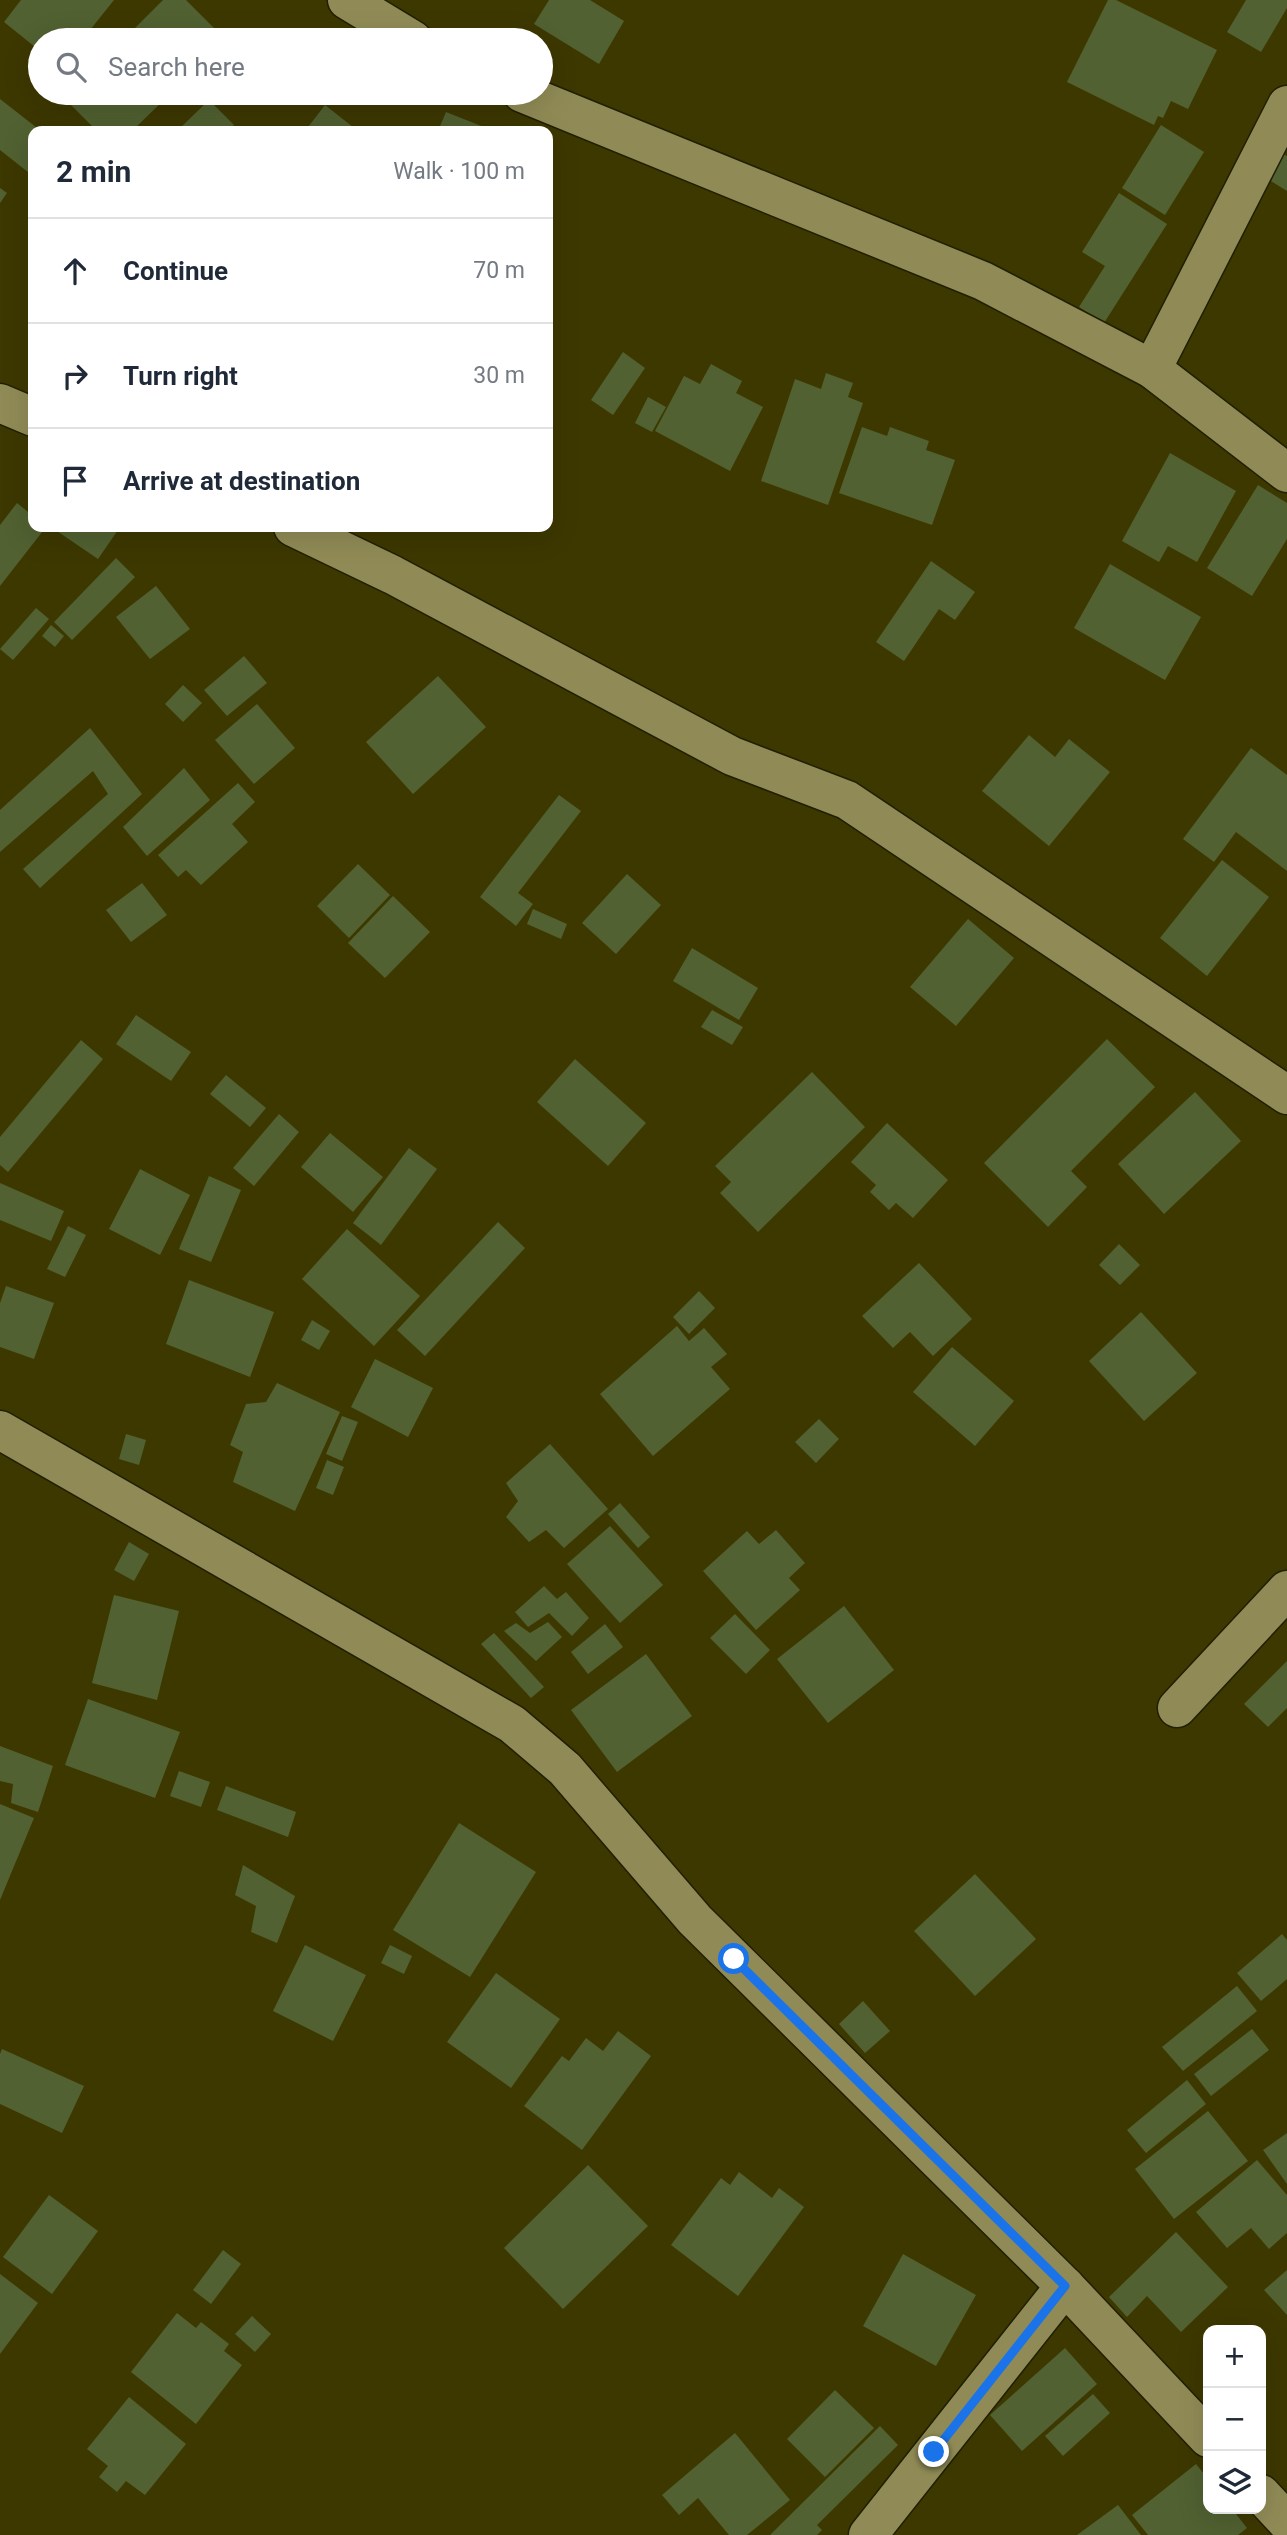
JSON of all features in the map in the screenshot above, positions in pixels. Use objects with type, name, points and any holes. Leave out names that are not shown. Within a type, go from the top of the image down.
[{"type":"street","points":[[346,0],[393,28]]},
{"type":"street","points":[[1152,369],[1287,104]]},
{"type":"street","points":[[551,105],[984,281],[1152,369],[1287,472]]},
{"type":"street","points":[[0,403],[28,415]]},
{"type":"street","points":[[303,532],[393,575],[732,756],[847,800],[1287,1095]]},
{"type":"street","points":[[0,1430],[512,1724],[565,1769],[695,1920],[1065,2286],[1203,2433]]},
{"type":"street","points":[[1177,1708],[1287,1590]]},
{"type":"street","points":[[868,2535],[1065,2286]]},
{"type":"street","points":[[1266,2499],[1287,2522]]},
{"type":"building","points":[[21,0],[114,0],[92,28],[28,28],[28,41],[4,22]]},
{"type":"building","points":[[163,0],[186,0],[214,28],[135,28]]},
{"type":"building","points":[[549,0],[590,0],[624,21],[599,64],[553,36],[553,28],[540,28],[534,24]]},
{"type":"building","points":[[1108,0],[1116,0],[1217,50],[1188,109],[1171,101],[1163,118],[1158,116],[1154,125],[1067,82]]},
{"type":"building","points":[[1246,0],[1287,0],[1287,8],[1261,52],[1227,32]]},
{"type":"building","points":[[0,99],[35,126],[28,126],[28,172],[0,150]]},
{"type":"building","points":[[71,105],[159,105],[137,126],[92,126]]},
{"type":"building","points":[[204,105],[214,105],[234,125],[233,126],[182,126]]},
{"type":"building","points":[[325,105],[352,126],[309,126]]},
{"type":"building","points":[[446,112],[481,126],[440,126]]},
{"type":"building","points":[[1161,125],[1204,152],[1165,215],[1122,188]]},
{"type":"building","points":[[1281,153],[1287,156],[1287,191],[1266,178]]},
{"type":"building","points":[[0,188],[7,193],[0,203]]},
{"type":"building","points":[[1119,193],[1167,224],[1104,323],[1079,307],[1105,266],[1082,252]]},
{"type":"building","points":[[623,352],[645,368],[613,415],[591,400]]},
{"type":"building","points":[[711,364],[742,381],[736,393],[763,407],[730,471],[655,431],[684,376],[700,384]]},
{"type":"building","points":[[826,373],[853,383],[848,397],[863,403],[828,505],[761,481],[795,379],[821,389]]},
{"type":"building","points":[[648,397],[666,407],[652,432],[635,423]]},
{"type":"building","points":[[862,427],[887,436],[890,427],[929,441],[926,450],[955,460],[932,525],[839,493]]},
{"type":"building","points":[[1170,453],[1236,491],[1197,562],[1168,546],[1159,562],[1122,541]]},
{"type":"building","points":[[1258,485],[1287,503],[1287,539],[1252,596],[1207,568]]},
{"type":"building","points":[[17,503],[28,512],[28,532],[42,532],[0,586],[0,525]]},
{"type":"building","points":[[58,532],[117,532],[98,559]]},
{"type":"building","points":[[116,558],[135,577],[72,640],[54,622]]},
{"type":"building","points":[[931,561],[975,592],[955,620],[939,609],[904,661],[876,642]]},
{"type":"building","points":[[1110,564],[1201,617],[1165,680],[1074,628]]},
{"type":"building","points":[[156,586],[190,629],[150,659],[116,617]]},
{"type":"building","points":[[36,608],[49,619],[13,660],[0,649]]},
{"type":"building","points":[[51,625],[64,636],[55,647],[42,636]]},
{"type":"building","points":[[244,656],[267,683],[227,716],[204,690]]},
{"type":"building","points":[[438,676],[486,727],[413,794],[366,742]]},
{"type":"building","points":[[183,685],[202,703],[183,722],[165,704]]},
{"type":"building","points":[[257,704],[295,748],[254,784],[215,740]]},
{"type":"building","points":[[90,728],[142,794],[40,888],[23,869],[108,794],[93,771],[0,852],[0,810]]},
{"type":"building","points":[[1029,735],[1055,757],[1069,739],[1110,772],[1049,846],[982,791]]},
{"type":"building","points":[[1251,748],[1287,775],[1287,871],[1236,832],[1214,862],[1183,839]]},
{"type":"building","points":[[184,768],[210,800],[147,856],[123,827]]},
{"type":"building","points":[[238,783],[255,802],[232,824],[248,842],[201,885],[186,870],[178,877],[158,855]]},
{"type":"building","points":[[559,795],[581,811],[518,893],[533,904],[516,926],[480,897]]},
{"type":"building","points":[[1222,860],[1269,897],[1207,976],[1160,938]]},
{"type":"building","points":[[358,864],[390,895],[349,938],[317,906]]},
{"type":"building","points":[[627,874],[661,905],[616,954],[582,923]]},
{"type":"building","points":[[142,883],[167,915],[131,942],[106,910]]},
{"type":"building","points":[[393,896],[430,932],[385,978],[348,943]]},
{"type":"building","points":[[533,909],[567,924],[561,939],[527,924]]},
{"type":"building","points":[[968,919],[1014,958],[956,1026],[910,987]]},
{"type":"building","points":[[692,948],[758,988],[739,1020],[673,981]]},
{"type":"building","points":[[712,1010],[743,1027],[732,1045],[701,1027]]},
{"type":"building","points":[[136,1015],[191,1052],[171,1081],[116,1044]]},
{"type":"building","points":[[1107,1039],[1155,1087],[1071,1171],[1087,1187],[1048,1227],[984,1163]]},
{"type":"building","points":[[81,1040],[103,1059],[8,1172],[0,1165],[0,1137]]},
{"type":"building","points":[[575,1059],[646,1123],[608,1166],[537,1102]]},
{"type":"building","points":[[812,1072],[865,1127],[758,1232],[720,1193],[731,1182],[715,1166]]},
{"type":"building","points":[[226,1075],[266,1108],[250,1127],[210,1094]]},
{"type":"building","points":[[1195,1092],[1241,1141],[1164,1214],[1118,1164]]},
{"type":"building","points":[[279,1114],[299,1132],[254,1186],[233,1168]]},
{"type":"building","points":[[887,1123],[948,1180],[913,1218],[896,1203],[889,1210],[870,1192],[876,1185],[851,1162]]},
{"type":"building","points":[[330,1133],[383,1177],[353,1212],[301,1167]]},
{"type":"building","points":[[409,1148],[437,1169],[381,1245],[353,1223]]},
{"type":"building","points":[[140,1169],[190,1195],[160,1255],[109,1229]]},
{"type":"building","points":[[209,1176],[241,1190],[211,1262],[179,1249]]},
{"type":"building","points":[[0,1183],[64,1211],[51,1241],[0,1220]]},
{"type":"building","points":[[498,1222],[525,1248],[425,1356],[397,1330]]},
{"type":"building","points":[[68,1226],[86,1235],[65,1277],[47,1269]]},
{"type":"building","points":[[347,1229],[420,1296],[374,1346],[302,1279]]},
{"type":"building","points":[[1119,1244],[1140,1265],[1120,1285],[1099,1265]]},
{"type":"building","points":[[919,1263],[972,1319],[933,1356],[910,1332],[893,1348],[862,1316]]},
{"type":"building","points":[[189,1280],[274,1312],[250,1377],[166,1344]]},
{"type":"building","points":[[6,1286],[54,1303],[34,1359],[0,1347],[0,1303]]},
{"type":"building","points":[[699,1291],[715,1308],[689,1334],[673,1317]]},
{"type":"building","points":[[1141,1312],[1197,1373],[1144,1421],[1089,1361]]},
{"type":"building","points":[[312,1320],[330,1331],[319,1350],[301,1340]]},
{"type":"building","points":[[677,1326],[689,1341],[704,1328],[727,1354],[711,1367],[730,1389],[653,1456],[600,1394]]},
{"type":"building","points":[[952,1347],[1014,1401],[975,1446],[913,1392]]},
{"type":"building","points":[[375,1359],[433,1388],[408,1437],[351,1407]]},
{"type":"building","points":[[277,1383],[340,1412],[295,1511],[233,1482],[243,1452],[230,1445],[246,1404],[266,1402]]},
{"type":"building","points":[[342,1416],[358,1422],[342,1461],[326,1454]]},
{"type":"building","points":[[819,1419],[839,1439],[816,1463],[795,1442]]},
{"type":"building","points":[[126,1434],[146,1440],[139,1465],[119,1459]]},
{"type":"building","points":[[550,1444],[608,1509],[564,1548],[546,1530],[529,1542],[506,1517],[518,1501],[506,1483]]},
{"type":"building","points":[[327,1460],[344,1467],[333,1495],[316,1488]]},
{"type":"building","points":[[620,1503],[650,1537],[638,1548],[608,1514]]},
{"type":"building","points":[[610,1526],[663,1585],[620,1623],[567,1564]]},
{"type":"building","points":[[776,1530],[805,1563],[789,1578],[800,1590],[756,1630],[703,1571],[747,1531],[759,1544]]},
{"type":"building","points":[[129,1542],[149,1554],[134,1581],[114,1570]]},
{"type":"building","points":[[544,1586],[557,1599],[566,1592],[589,1618],[572,1636],[549,1613],[528,1627],[515,1612]]},
{"type":"building","points":[[114,1595],[179,1611],[157,1700],[92,1683]]},
{"type":"building","points":[[844,1606],[894,1670],[828,1723],[777,1659]]},
{"type":"building","points":[[735,1614],[770,1650],[746,1674],[710,1638]]},
{"type":"building","points":[[548,1622],[562,1637],[536,1661],[504,1631],[516,1623],[530,1633]]},
{"type":"building","points":[[605,1624],[623,1647],[588,1674],[571,1652]]},
{"type":"building","points":[[494,1633],[544,1687],[531,1698],[481,1644]]},
{"type":"building","points":[[646,1654],[692,1716],[617,1772],[571,1710]]},
{"type":"building","points":[[1287,1661],[1287,1708],[1268,1727],[1244,1704]]},
{"type":"building","points":[[88,1699],[180,1732],[155,1798],[65,1765]]},
{"type":"building","points":[[0,1746],[53,1766],[38,1812],[11,1803],[13,1784],[0,1781]]},
{"type":"building","points":[[179,1771],[210,1782],[201,1807],[170,1796]]},
{"type":"building","points":[[226,1786],[296,1812],[288,1837],[217,1810]]},
{"type":"building","points":[[0,1804],[34,1818],[0,1900]]},
{"type":"building","points":[[459,1823],[536,1872],[470,1977],[393,1930]]},
{"type":"building","points":[[243,1865],[295,1896],[277,1943],[251,1932],[256,1906],[235,1895]]},
{"type":"building","points":[[975,1874],[1036,1939],[975,1996],[914,1931]]},
{"type":"building","points":[[1282,1934],[1287,1940],[1287,1979],[1261,2001],[1237,1973]]},
{"type":"building","points":[[305,1945],[366,1975],[333,2041],[273,2011]]},
{"type":"building","points":[[390,1945],[412,1956],[404,1974],[381,1963]]},
{"type":"building","points":[[496,1973],[560,2019],[511,2088],[447,2042]]},
{"type":"building","points":[[1237,1986],[1257,2011],[1183,2071],[1162,2047]]},
{"type":"building","points":[[863,2001],[890,2031],[865,2053],[839,2024]]},
{"type":"building","points":[[1252,2029],[1269,2050],[1211,2096],[1194,2074]]},
{"type":"building","points":[[618,2031],[651,2056],[582,2150],[524,2106],[562,2056],[569,2061],[586,2038],[603,2051]]},
{"type":"building","points":[[2,2049],[84,2086],[62,2133],[0,2104]]},
{"type":"building","points":[[1187,2080],[1206,2104],[1146,2153],[1127,2130]]},
{"type":"building","points":[[1208,2111],[1248,2161],[1174,2219],[1135,2169]]},
{"type":"building","points":[[1287,2133],[1287,2184],[1263,2150]]},
{"type":"building","points":[[1257,2160],[1287,2195],[1287,2233],[1269,2249],[1251,2228],[1227,2248],[1196,2212]]},
{"type":"building","points":[[588,2165],[648,2226],[563,2309],[504,2248]]},
{"type":"building","points":[[739,2172],[772,2198],[779,2188],[804,2207],[738,2296],[671,2245],[721,2178],[730,2185]]},
{"type":"building","points":[[49,2195],[98,2231],[52,2294],[3,2257]]},
{"type":"building","points":[[1176,2232],[1228,2287],[1181,2332],[1147,2296],[1127,2317],[1109,2297]]},
{"type":"building","points":[[223,2250],[241,2264],[211,2304],[193,2290]]},
{"type":"building","points":[[903,2254],[976,2295],[936,2366],[863,2326]]},
{"type":"building","points":[[1287,2270],[1287,2315],[1264,2290]]},
{"type":"building","points":[[0,2274],[38,2303],[0,2354]]},
{"type":"building","points":[[177,2313],[196,2328],[201,2322],[229,2344],[224,2351],[242,2365],[196,2424],[131,2372]]},
{"type":"building","points":[[252,2316],[271,2334],[255,2352],[235,2334]]},
{"type":"building","points":[[1065,2348],[1097,2384],[1022,2451],[990,2415]]},
{"type":"building","points":[[835,2390],[874,2428],[825,2477],[787,2439]]},
{"type":"building","points":[[1093,2394],[1110,2413],[1063,2456],[1045,2436]]},
{"type":"building","points":[[129,2397],[186,2444],[145,2495],[126,2481],[117,2492],[99,2477],[108,2466],[87,2449]]},
{"type":"building","points":[[880,2426],[898,2445],[817,2525],[822,2530],[817,2535],[770,2535]]},
{"type":"building","points":[[735,2433],[790,2500],[747,2535],[729,2535],[698,2498],[679,2515],[662,2495]]},
{"type":"building","points":[[1196,2464],[1203,2473],[1203,2514],[1236,2514],[1247,2528],[1238,2535],[1148,2535],[1132,2515]]},
{"type":"building","points":[[1118,2505],[1141,2535],[1077,2535]]},
{"type":"route","points":[[734,1959],[1065,2286],[934,2452]]}]
